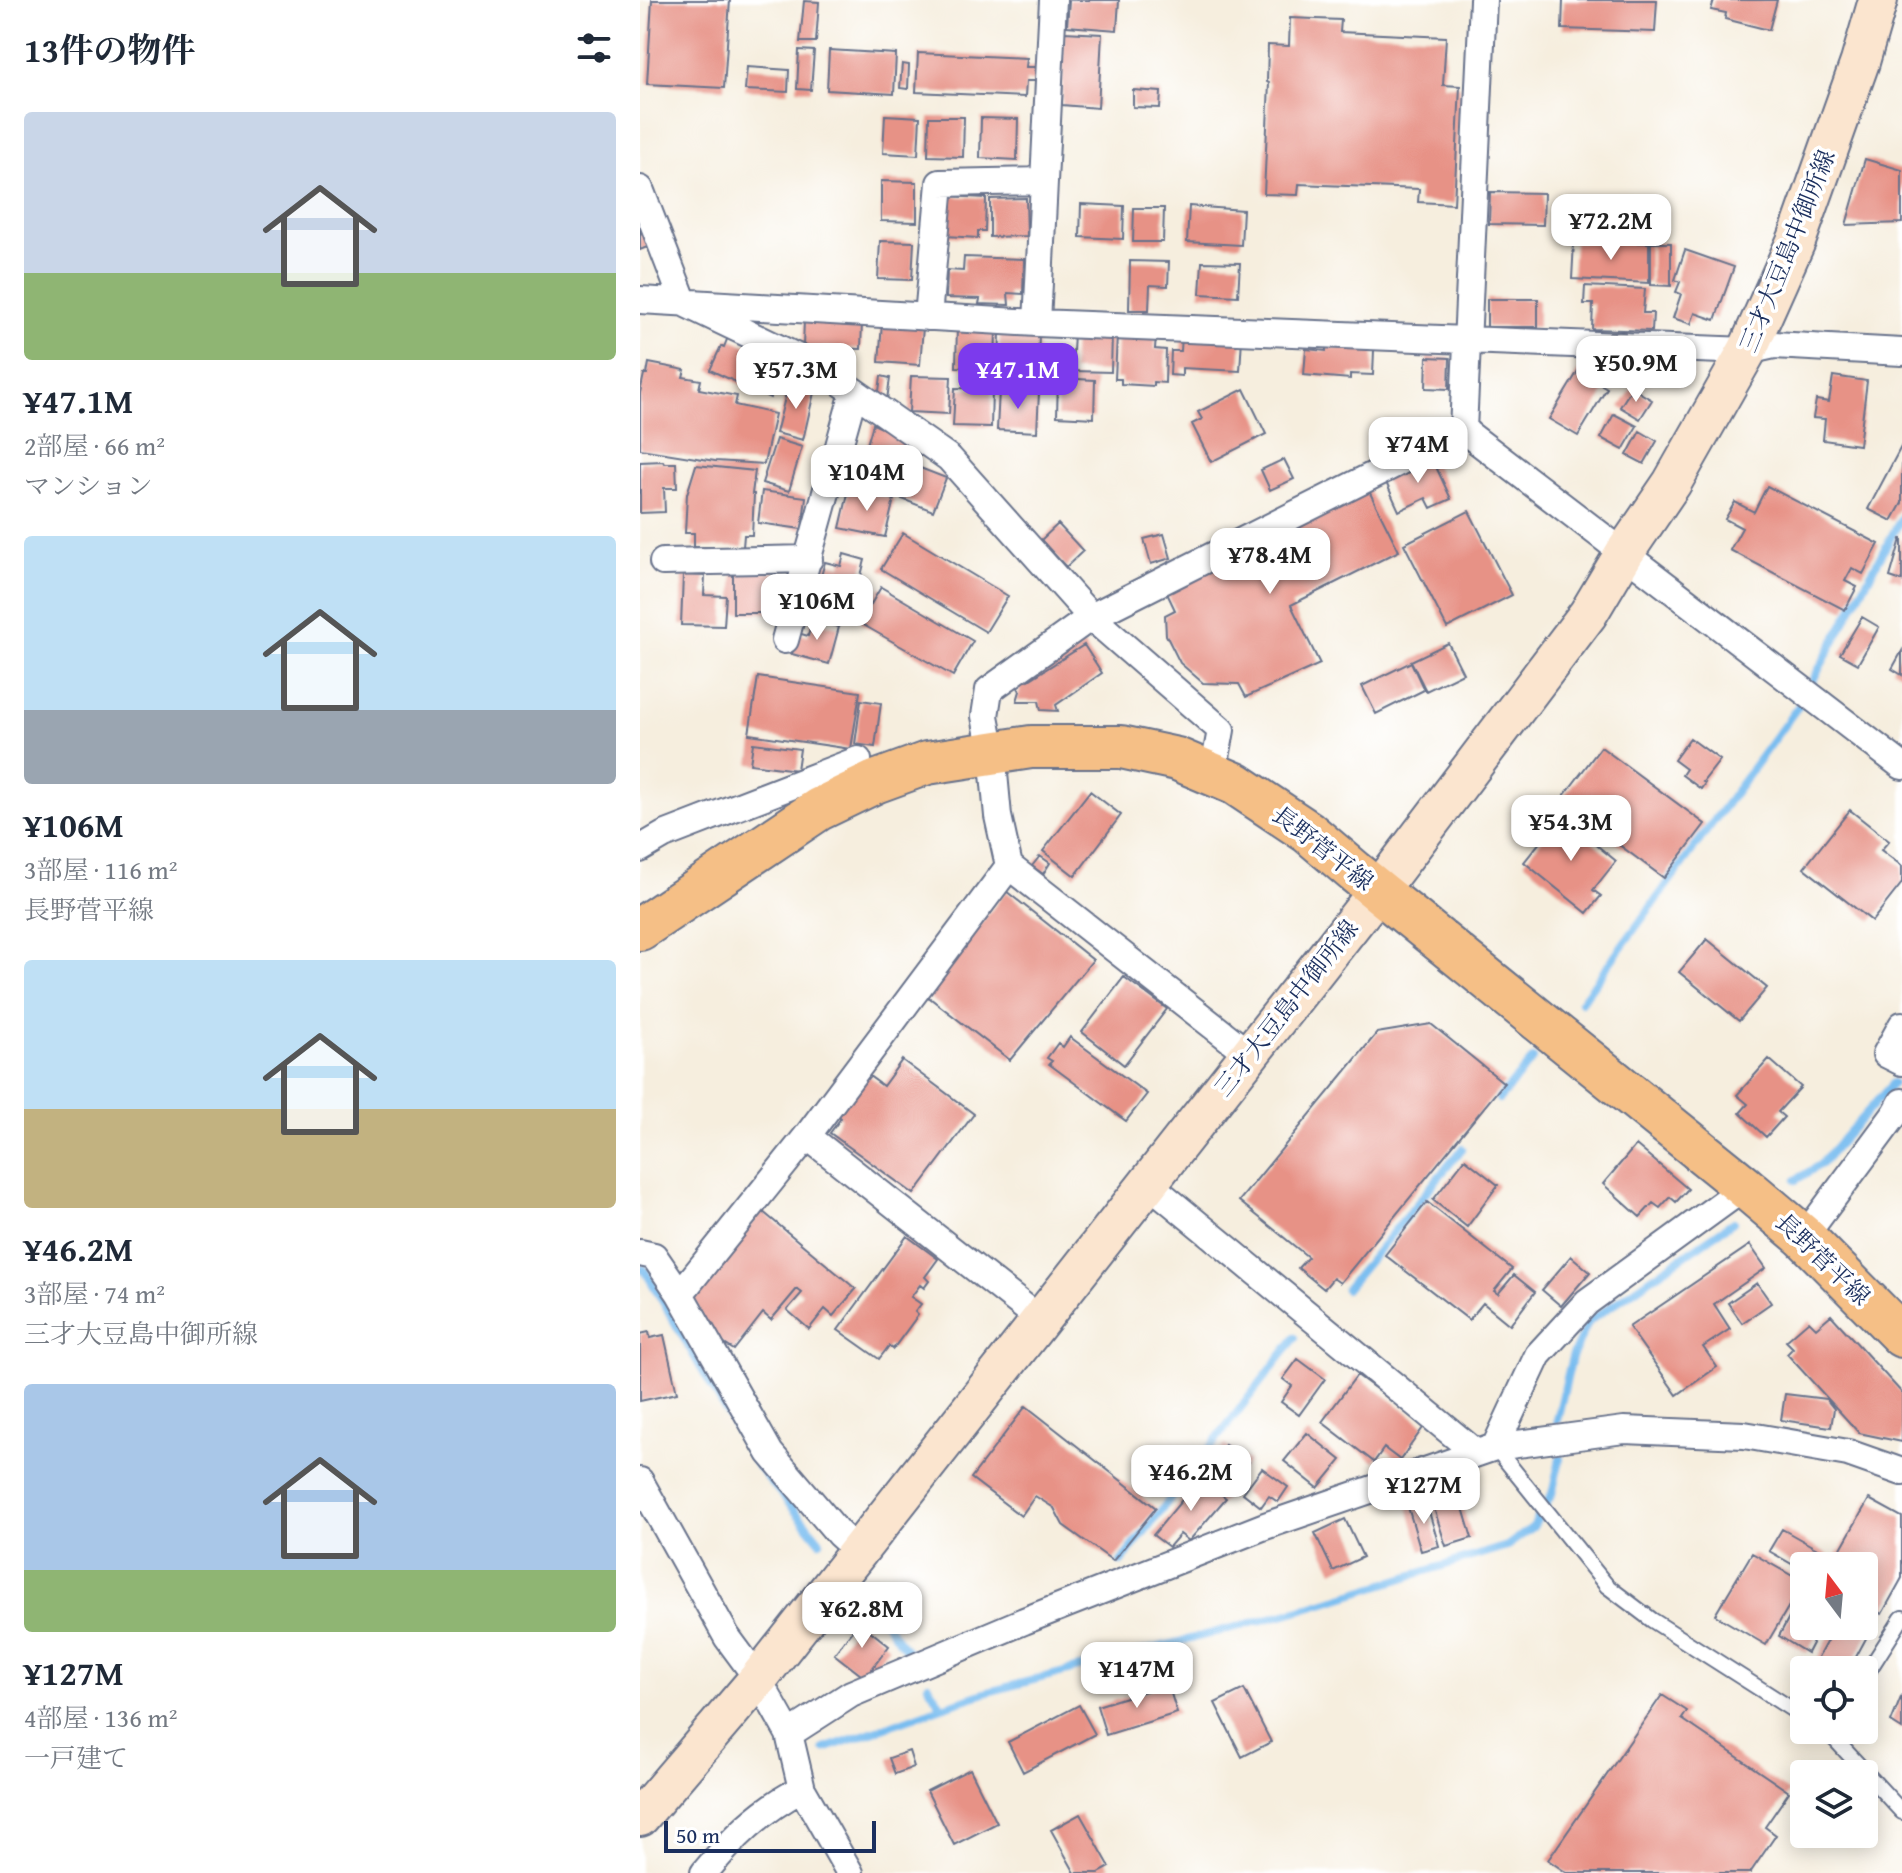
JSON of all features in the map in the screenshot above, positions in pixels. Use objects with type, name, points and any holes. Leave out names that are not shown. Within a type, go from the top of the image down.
[{"type":"main road","name":"三才大豆島中御所線","points":[[640,1817],[758,1679],[1149,1184],[1378,891],[1588,614],[1672,483],[1747,351],[1797,239],[1860,62],[1878,0]]},
{"type":"main road","name":"長野菅平線","points":[[640,929],[819,809],[875,782],[927,763],[1031,747],[1121,747],[1177,759],[1236,784],[1308,832],[1804,1237],[1902,1336]]},
{"type":"street","points":[[1037,323],[1053,0]]},
{"type":"street","points":[[1463,430],[1483,0]]},
{"type":"street","points":[[928,317],[940,183],[1044,181]]},
{"type":"street","points":[[640,189],[684,303],[822,369],[949,458],[1091,617],[1221,730],[1217,752],[1208,772]]},
{"type":"street","points":[[640,300],[1037,323],[1747,351],[1774,345],[1902,352]]},
{"type":"street","points":[[785,640],[854,392]]},
{"type":"street","points":[[1463,430],[1902,766]]},
{"type":"street","points":[[1249,1054],[1009,866],[998,816],[985,716],[989,690],[1091,617],[1463,430]]},
{"type":"street","points":[[663,562],[809,559]]},
{"type":"street","points":[[640,849],[664,835],[858,760]]},
{"type":"street","points":[[680,1294],[807,1136],[1009,866]]},
{"type":"street","points":[[1902,1025],[1886,1054],[1902,1062]]},
{"type":"street","points":[[1804,1237],[1900,1110]]},
{"type":"street","points":[[807,1136],[1041,1320]]},
{"type":"street","points":[[1149,1184],[1486,1450]]},
{"type":"street","points":[[1486,1450],[1538,1355],[1587,1302],[1745,1187]]},
{"type":"street","points":[[640,1253],[654,1256],[680,1294],[770,1453],[839,1534],[859,1552]]},
{"type":"street","points":[[789,1734],[851,1694],[1024,1621],[1265,1526],[1486,1450],[1624,1430],[1744,1435],[1848,1453],[1902,1472]]},
{"type":"street","points":[[640,1481],[727,1637],[758,1679],[789,1734],[802,1789],[850,1873]]},
{"type":"street","points":[[704,1873],[727,1845],[767,1809],[802,1789]]},
{"type":"street","points":[[723,1873],[744,1829]]},
{"type":"lane","points":[[1486,1450],[1532,1493],[1607,1586],[1652,1620],[1790,1708]]},
{"type":"lane","points":[[1878,1656],[1902,1618]]},
{"type":"lane","points":[[1840,1744],[1902,1812]]},
{"type":"building","points":[[652,0],[730,0],[724,88],[647,84]]},
{"type":"building","points":[[1069,0],[1119,0],[1117,30],[1067,26]]},
{"type":"building","points":[[1563,0],[1657,0],[1655,32],[1562,29]]},
{"type":"building","points":[[1714,0],[1777,0],[1769,30],[1725,19],[1726,13],[1711,10]]},
{"type":"building","points":[[804,1],[819,2],[816,42],[800,42]]},
{"type":"building","points":[[1290,18],[1341,20],[1340,32],[1446,37],[1443,85],[1460,86],[1454,204],[1418,202],[1419,189],[1299,184],[1298,195],[1264,194],[1268,45],[1289,46]]},
{"type":"building","points":[[1064,32],[1102,34],[1098,108],[1062,105]]},
{"type":"building","points":[[799,50],[814,51],[811,90],[797,89]]},
{"type":"building","points":[[829,50],[896,54],[894,94],[827,90]]},
{"type":"building","points":[[918,53],[1027,58],[1026,67],[1037,67],[1037,81],[1026,81],[1025,97],[916,92]]},
{"type":"building","points":[[902,64],[909,65],[908,89],[900,88]]},
{"type":"building","points":[[747,67],[789,70],[788,92],[745,90]]},
{"type":"building","points":[[1133,90],[1161,92],[1160,108],[1133,107]]},
{"type":"building","points":[[885,115],[920,117],[918,155],[883,153]]},
{"type":"building","points":[[929,117],[964,117],[963,157],[928,156]]},
{"type":"building","points":[[981,118],[1018,119],[1017,160],[980,158]]},
{"type":"building","points":[[1865,159],[1902,170],[1902,223],[1846,225]]},
{"type":"building","points":[[881,181],[917,182],[917,222],[881,221]]},
{"type":"building","points":[[1490,192],[1544,193],[1543,225],[1489,224]]},
{"type":"building","points":[[948,196],[986,198],[985,231],[978,231],[978,238],[947,236]]},
{"type":"building","points":[[1026,198],[1027,236],[990,237],[990,199]]},
{"type":"building","points":[[1081,204],[1124,206],[1123,239],[1080,237]]},
{"type":"building","points":[[1189,206],[1243,210],[1241,245],[1187,242]]},
{"type":"building","points":[[1134,208],[1164,208],[1163,242],[1133,242]]},
{"type":"building","points":[[640,215],[652,245],[640,250]]},
{"type":"building","points":[[880,241],[914,242],[912,280],[878,279]]},
{"type":"building","points":[[1574,242],[1649,243],[1649,283],[1572,279]]},
{"type":"building","points":[[1651,243],[1671,243],[1671,286],[1651,285]]},
{"type":"building","points":[[1685,250],[1734,267],[1715,320],[1695,313],[1691,324],[1673,318],[1681,294],[1676,292],[1680,282],[1675,280]]},
{"type":"building","points":[[964,257],[1024,259],[1023,294],[1008,293],[1009,305],[979,304],[980,299],[946,298],[947,270],[963,271]]},
{"type":"building","points":[[1130,261],[1169,262],[1168,286],[1150,285],[1149,310],[1129,310]]},
{"type":"building","points":[[1202,262],[1240,263],[1238,296],[1200,294]]},
{"type":"building","points":[[1585,286],[1645,289],[1643,313],[1653,313],[1652,331],[1592,329],[1593,304],[1584,304]]},
{"type":"building","points":[[1487,299],[1538,299],[1538,327],[1487,327]]},
{"type":"building","points":[[804,320],[862,322],[861,349],[803,347]]},
{"type":"building","points":[[882,323],[923,327],[920,365],[879,362]]},
{"type":"building","points":[[957,327],[996,328],[995,368],[956,367]]},
{"type":"building","points":[[1000,330],[1039,331],[1038,370],[999,369]]},
{"type":"building","points":[[1074,333],[1112,334],[1111,372],[1072,371]]},
{"type":"building","points":[[1117,334],[1156,335],[1155,349],[1166,350],[1165,383],[1154,382],[1154,386],[1121,384],[1121,379],[1115,379]]},
{"type":"building","points":[[1182,335],[1242,338],[1240,371],[1182,368],[1182,376],[1170,375],[1171,351],[1181,351]]},
{"type":"building","points":[[728,337],[760,352],[755,362],[781,373],[770,398],[710,370]]},
{"type":"building","points":[[1326,347],[1374,350],[1373,375],[1350,374],[1350,379],[1304,375],[1306,349],[1326,351]]},
{"type":"building","points":[[1427,357],[1450,358],[1449,389],[1426,388]]},
{"type":"building","points":[[649,363],[685,370],[683,377],[701,380],[699,389],[737,396],[735,405],[775,414],[764,464],[715,461],[640,449],[640,393]]},
{"type":"building","points":[[1578,371],[1607,388],[1578,436],[1549,419]]},
{"type":"building","points":[[881,376],[890,378],[887,400],[878,399]]},
{"type":"building","points":[[911,376],[951,377],[949,414],[909,412]]},
{"type":"building","points":[[1833,376],[1867,381],[1859,445],[1823,440],[1825,419],[1813,418],[1816,400],[1829,402]]},
{"type":"building","points":[[1058,378],[1095,380],[1094,418],[1057,416]]},
{"type":"building","points":[[789,382],[815,388],[803,440],[776,433]]},
{"type":"building","points":[[955,388],[992,389],[991,427],[953,426]]},
{"type":"building","points":[[1632,388],[1652,400],[1640,419],[1620,407]]},
{"type":"building","points":[[1244,389],[1266,434],[1211,462],[1192,424],[1202,419],[1198,412]]},
{"type":"building","points":[[999,390],[1039,392],[1037,432],[997,430]]},
{"type":"building","points":[[1614,414],[1637,426],[1623,450],[1601,438]]},
{"type":"building","points":[[873,424],[913,442],[901,488],[858,476]]},
{"type":"building","points":[[1640,431],[1657,441],[1644,464],[1627,455]]},
{"type":"building","points":[[776,439],[802,447],[789,491],[762,483]]},
{"type":"building","points":[[1902,445],[1902,503],[1892,521],[1868,509]]},
{"type":"building","points":[[1431,456],[1451,499],[1431,508],[1426,498],[1399,511],[1384,478]]},
{"type":"building","points":[[1284,459],[1294,479],[1270,490],[1261,470]]},
{"type":"building","points":[[640,462],[676,463],[677,488],[664,488],[665,512],[640,513]]},
{"type":"building","points":[[696,465],[755,471],[752,535],[744,535],[743,547],[694,547],[694,533],[685,533],[687,494]]},
{"type":"building","points":[[915,466],[946,478],[933,511],[902,499]]},
{"type":"building","points":[[1767,486],[1879,544],[1863,574],[1852,568],[1845,581],[1857,587],[1845,610],[1730,550],[1742,528],[1725,519],[1735,502],[1754,512]]},
{"type":"building","points":[[849,489],[894,499],[885,537],[840,528]]},
{"type":"building","points":[[1368,489],[1399,551],[1291,605],[1320,664],[1246,697],[1239,684],[1203,683],[1180,663],[1166,635],[1165,615],[1175,610],[1164,587]]},
{"type":"building","points":[[762,491],[806,497],[802,529],[758,523]]},
{"type":"building","points":[[1469,511],[1512,595],[1447,628],[1404,544]]},
{"type":"building","points":[[1058,524],[1083,551],[1066,567],[1041,540]]},
{"type":"building","points":[[903,533],[1008,596],[986,632],[881,569]]},
{"type":"building","points":[[1164,534],[1171,558],[1151,564],[1144,539]]},
{"type":"building","points":[[1902,539],[1902,581],[1890,577]]},
{"type":"building","points":[[844,554],[865,560],[853,607],[815,597],[825,562],[841,566]]},
{"type":"building","points":[[733,571],[776,572],[775,613],[733,613]]},
{"type":"building","points":[[683,575],[705,576],[704,595],[726,596],[724,626],[681,625]]},
{"type":"building","points":[[881,587],[973,641],[953,676],[860,623]]},
{"type":"building","points":[[1862,617],[1879,627],[1858,664],[1840,654]]},
{"type":"building","points":[[812,620],[839,627],[829,664],[792,654],[798,633],[808,636]]},
{"type":"building","points":[[1448,643],[1463,673],[1426,691],[1411,661]]},
{"type":"building","points":[[1084,645],[1102,673],[1056,705],[1058,711],[1041,710],[1039,701],[1017,701],[1020,691],[1016,684],[1026,677],[1029,680]]},
{"type":"building","points":[[1902,651],[1902,675],[1892,669]]},
{"type":"building","points":[[1411,662],[1424,690],[1376,714],[1362,686]]},
{"type":"building","points":[[758,677],[860,692],[851,749],[749,734]]},
{"type":"building","points":[[861,700],[881,703],[875,747],[855,744]]},
{"type":"building","points":[[1690,738],[1720,760],[1701,789],[1682,775],[1686,769],[1674,760]]},
{"type":"building","points":[[753,743],[800,749],[797,770],[750,764]]},
{"type":"building","points":[[1601,747],[1705,824],[1664,878],[1560,801]]},
{"type":"building","points":[[1090,791],[1121,815],[1075,876],[1043,851]]},
{"type":"building","points":[[1850,810],[1889,841],[1881,850],[1902,866],[1902,883],[1872,921],[1804,868]]},
{"type":"building","points":[[1561,816],[1616,861],[1593,890],[1601,896],[1587,913],[1524,862]]},
{"type":"building","points":[[1040,856],[1050,863],[1043,874],[1032,866]]},
{"type":"building","points":[[1006,891],[1093,960],[1010,1060],[926,995]]},
{"type":"building","points":[[1707,939],[1767,988],[1739,1021],[1679,972]]},
{"type":"building","points":[[1124,977],[1167,1009],[1124,1065],[1082,1032]]},
{"type":"building","points":[[1431,1024],[1504,1083],[1340,1283],[1333,1278],[1324,1289],[1298,1268],[1308,1257],[1239,1201],[1377,1033]]},
{"type":"building","points":[[1070,1037],[1147,1094],[1126,1121],[1049,1064],[1052,1061],[1047,1058],[1058,1043],[1063,1047]]},
{"type":"building","points":[[1769,1059],[1801,1087],[1778,1112],[1784,1117],[1766,1137],[1740,1113],[1748,1104],[1737,1095]]},
{"type":"building","points":[[902,1060],[974,1114],[914,1194],[830,1133],[841,1118],[835,1113],[865,1073],[883,1086]]},
{"type":"building","points":[[1636,1145],[1688,1189],[1676,1202],[1670,1197],[1660,1208],[1653,1203],[1640,1217],[1603,1184]]},
{"type":"building","points":[[1465,1159],[1498,1185],[1467,1227],[1433,1200]]},
{"type":"building","points":[[1427,1202],[1512,1269],[1494,1291],[1498,1294],[1514,1275],[1535,1292],[1510,1325],[1483,1303],[1469,1320],[1385,1255]]},
{"type":"building","points":[[762,1211],[856,1289],[833,1316],[825,1309],[809,1329],[787,1310],[802,1293],[797,1289],[771,1320],[763,1313],[734,1350],[707,1333],[694,1298]]},
{"type":"building","points":[[907,1236],[938,1259],[925,1277],[929,1281],[924,1288],[920,1285],[911,1297],[921,1304],[915,1312],[918,1315],[893,1349],[889,1346],[879,1359],[838,1330]]},
{"type":"building","points":[[1750,1245],[1766,1268],[1714,1304],[1730,1329],[1703,1347],[1717,1367],[1677,1395],[1629,1327]]},
{"type":"building","points":[[1571,1256],[1590,1272],[1561,1306],[1542,1290]]},
{"type":"building","points":[[1757,1283],[1771,1303],[1742,1323],[1728,1303]]},
{"type":"building","points":[[1831,1315],[1902,1393],[1902,1442],[1859,1433],[1787,1354],[1793,1348],[1786,1341],[1809,1321],[1816,1328]]},
{"type":"building","points":[[649,1332],[650,1338],[664,1335],[677,1393],[640,1401],[640,1334]]},
{"type":"building","points":[[1298,1359],[1325,1379],[1299,1415],[1281,1402],[1292,1386],[1283,1379]]},
{"type":"building","points":[[1357,1375],[1425,1425],[1400,1460],[1384,1448],[1374,1462],[1322,1422]]},
{"type":"building","points":[[1785,1394],[1826,1399],[1834,1409],[1831,1427],[1781,1420]]},
{"type":"building","points":[[1026,1406],[1156,1508],[1113,1561],[1063,1525],[1054,1508],[1035,1496],[1021,1516],[971,1478]]},
{"type":"building","points":[[1307,1433],[1341,1460],[1318,1488],[1284,1461]]},
{"type":"building","points":[[1225,1445],[1249,1462],[1230,1487],[1207,1469]]},
{"type":"building","points":[[1262,1468],[1288,1487],[1278,1502],[1269,1496],[1261,1507],[1243,1493]]},
{"type":"building","points":[[1201,1477],[1226,1498],[1189,1541],[1180,1534],[1169,1547],[1153,1535]]},
{"type":"building","points":[[1458,1491],[1472,1538],[1446,1546],[1431,1499]]},
{"type":"building","points":[[1869,1499],[1902,1517],[1902,1578],[1882,1614],[1878,1612],[1878,1552],[1839,1552]]},
{"type":"building","points":[[1426,1501],[1439,1546],[1421,1551],[1408,1507]]},
{"type":"building","points":[[1345,1519],[1363,1557],[1333,1571],[1315,1533]]},
{"type":"building","points":[[1782,1529],[1823,1552],[1790,1552],[1790,1563],[1769,1551]]},
{"type":"building","points":[[1752,1553],[1790,1575],[1790,1604],[1766,1645],[1715,1615]]},
{"type":"building","points":[[1790,1615],[1790,1640],[1814,1640],[1807,1653],[1779,1636]]},
{"type":"building","points":[[859,1622],[889,1646],[865,1678],[834,1654]]},
{"type":"building","points":[[1827,1640],[1865,1640],[1857,1656],[1819,1656]]},
{"type":"building","points":[[1168,1684],[1177,1713],[1106,1735],[1097,1706]]},
{"type":"building","points":[[1244,1689],[1271,1742],[1242,1757],[1215,1703]]},
{"type":"building","points":[[1662,1695],[1687,1711],[1682,1719],[1789,1792],[1765,1827],[1776,1835],[1750,1873],[1567,1873],[1548,1860]]},
{"type":"building","points":[[1902,1695],[1902,1729],[1891,1722]]},
{"type":"building","points":[[1079,1705],[1095,1734],[1023,1772],[1008,1742]]},
{"type":"building","points":[[909,1751],[914,1767],[895,1774],[889,1758]]},
{"type":"building","points":[[970,1769],[997,1823],[954,1845],[927,1791]]},
{"type":"building","points":[[1080,1814],[1110,1867],[1099,1873],[1075,1873],[1051,1830]]},
{"type":"waterway","points":[[1813,680],[1902,517]]},
{"type":"waterway","points":[[1581,1002],[1802,701]]},
{"type":"waterway","points":[[1499,1099],[1533,1059]]},
{"type":"waterway","points":[[1796,1180],[1821,1164],[1893,1083]]},
{"type":"waterway","points":[[1346,1289],[1462,1149]]},
{"type":"waterway","points":[[1557,1420],[1572,1357],[1588,1322],[1733,1222]]},
{"type":"waterway","points":[[640,1269],[644,1269],[757,1465],[820,1541]]},
{"type":"waterway","points":[[1121,1562],[1295,1338]]},
{"type":"waterway","points":[[928,1685],[942,1707],[988,1692],[1293,1612],[1507,1546],[1533,1527],[1552,1494],[1560,1459]]},
{"type":"waterway","points":[[866,1598],[910,1655]]},
{"type":"waterway","points":[[824,1749],[942,1707]]}]
